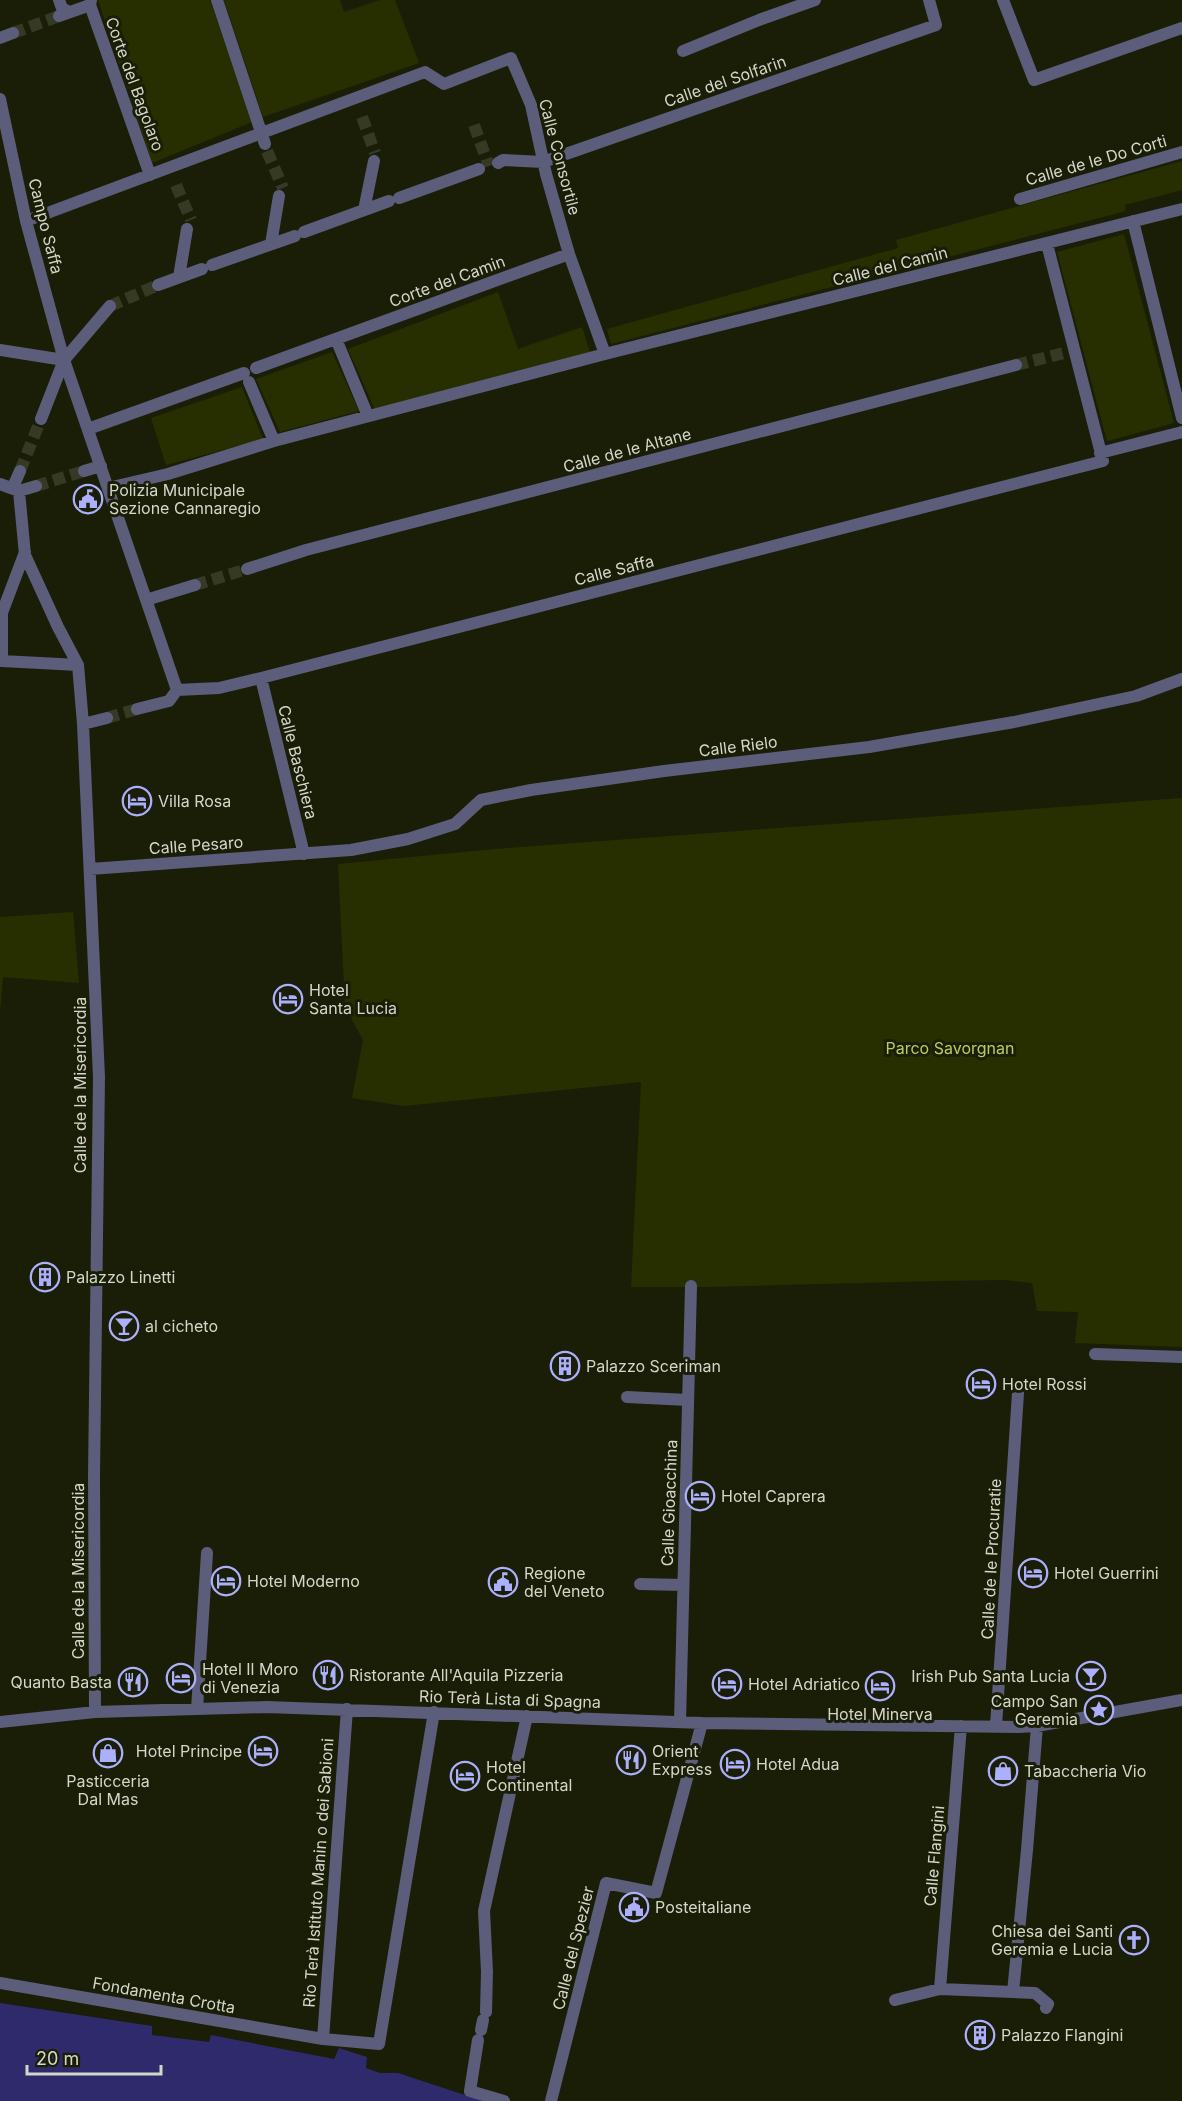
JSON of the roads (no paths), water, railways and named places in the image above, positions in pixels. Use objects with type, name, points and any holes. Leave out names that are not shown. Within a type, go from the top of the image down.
[{"type":"street","points":[[217,0],[263,138]]},
{"type":"street","points":[[683,51],[815,0]]},
{"type":"street","name":"Calle del Solfarin","points":[[498,163],[503,160],[543,162],[936,25],[929,0]]},
{"type":"street","points":[[1003,0],[1034,80],[1182,28]]},
{"type":"street","points":[[64,8],[90,2]]},
{"type":"street","name":"Corte del Bagolaro","points":[[90,2],[150,175]]},
{"type":"street","points":[[0,38],[13,33]]},
{"type":"street","name":"Calle Consortile","points":[[425,72],[444,84],[511,58],[531,105],[543,162],[569,254],[605,354]]},
{"type":"street","name":"Corte del Bagolaro","points":[[26,221],[150,175],[172,172],[357,104],[425,72]]},
{"type":"street","name":"Campo Saffa","points":[[0,99],[1,119],[26,221],[64,360],[177,690]]},
{"type":"street","name":"Calle de le Do Corti","points":[[1020,199],[1182,152]]},
{"type":"street","points":[[364,210],[374,161]]},
{"type":"street","points":[[158,285],[479,169]]},
{"type":"street","points":[[271,244],[279,196]]},
{"type":"street","name":"Calle del Camin","points":[[605,354],[1182,209]]},
{"type":"street","points":[[1133,221],[1182,418]]},
{"type":"street","points":[[179,277],[187,229]]},
{"type":"street","points":[[1047,244],[1071,351],[1101,457]]},
{"type":"street","name":"Corte del Camin","points":[[88,429],[250,374],[336,339],[569,254]]},
{"type":"street","points":[[41,419],[64,360],[110,306]]},
{"type":"street","points":[[336,339],[368,416]]},
{"type":"street","points":[[0,350],[64,360]]},
{"type":"street","points":[[108,488],[168,474],[274,441],[605,354]]},
{"type":"street","name":"Calle de le Altane","points":[[247,568],[306,550],[1016,365]]},
{"type":"street","points":[[250,374],[274,441]]},
{"type":"street","name":"Calle Saffa","points":[[177,690],[219,688],[261,678],[1101,457],[1182,432]]},
{"type":"street","points":[[84,471],[100,466]]},
{"type":"street","points":[[16,489],[20,471]]},
{"type":"street","points":[[0,484],[16,489],[36,486]]},
{"type":"street","name":"Calle de la Misericordia","points":[[16,489],[25,552],[58,627],[78,665],[84,724],[99,1077],[94,1464],[95,1712]]},
{"type":"street","points":[[25,552],[2,613],[2,662],[78,665]]},
{"type":"street","points":[[146,600],[195,585]]},
{"type":"street","name":"Calle Baschiera","points":[[261,678],[304,854]]},
{"type":"street","name":"Calle Rielo","points":[[304,854],[351,850],[408,839],[454,824],[481,800],[531,790],[891,743],[1014,722],[1136,696],[1182,679]]},
{"type":"street","points":[[137,710],[169,701],[177,690]]},
{"type":"street","points":[[84,724],[107,718]]},
{"type":"street","name":"Calle Pesaro","points":[[90,868],[304,854]]},
{"type":"street","name":"Calle Gioacchina","points":[[680,1722],[691,1286]]},
{"type":"street","points":[[1095,1354],[1182,1357]]},
{"type":"street","name":"Calle de le Procuratie","points":[[996,1726],[1018,1393]]},
{"type":"street","points":[[627,1397],[688,1400]]},
{"type":"street","points":[[197,1709],[207,1553]]},
{"type":"street","points":[[640,1584],[683,1585]]},
{"type":"street","points":[[1007,1991],[1027,1850],[1036,1726],[1182,1700]]},
{"type":"street","name":"Rio Terà Lista di Spagna","points":[[0,1722],[95,1712],[267,1707],[702,1723],[1036,1726]]},
{"type":"street","name":"Rio Terà Istituto Manin o dei Sabioni","points":[[323,2039],[346,1709]]},
{"type":"street","name":"Fondamenta Crotta","points":[[0,1983],[323,2039],[379,2044],[434,1712]]},
{"type":"street","points":[[504,2101],[470,2091],[482,2025],[488,1972],[484,1911],[528,1716]]},
{"type":"street","name":"Calle del Spezier","points":[[551,2101],[606,1883],[656,1893],[702,1723]]},
{"type":"street","name":"Calle Flangini","points":[[940,1989],[961,1726]]},
{"type":"street","points":[[895,2000],[940,1989],[1007,1991],[1035,1993],[1048,2004],[1046,2008]]},
{"type":"tunnel","points":[[13,33],[59,16]]},
{"type":"tunnel","points":[[362,117],[375,153]]},
{"type":"tunnel","points":[[474,125],[489,166]]},
{"type":"tunnel","points":[[267,151],[283,188]]},
{"type":"tunnel","points":[[176,185],[191,220]]},
{"type":"tunnel","points":[[110,306],[158,285]]},
{"type":"tunnel","points":[[1016,365],[1068,352]]},
{"type":"tunnel","points":[[20,471],[41,419]]},
{"type":"tunnel","points":[[36,486],[84,471]]},
{"type":"tunnel","points":[[195,585],[247,569]]},
{"type":"tunnel","points":[[107,718],[137,709]]},
{"type":"place","name":"Polizia Municipale Sezione Cannaregio","points":[[88,499]]},
{"type":"place","name":"Villa Rosa","points":[[137,801]]},
{"type":"place","name":"Hotel Santa Lucia","points":[[288,999]]},
{"type":"place","name":"Palazzo Linetti","points":[[45,1277]]},
{"type":"place","name":"al cicheto","points":[[124,1326]]},
{"type":"place","name":"Palazzo Sceriman","points":[[565,1366]]},
{"type":"place","name":"Hotel Rossi","points":[[981,1384]]},
{"type":"place","name":"Hotel Caprera","points":[[700,1496]]},
{"type":"place","name":"Hotel Guerrini","points":[[1033,1573]]},
{"type":"place","name":"Hotel Moderno","points":[[226,1581]]},
{"type":"place","name":"Regione del Veneto","points":[[503,1582]]},
{"type":"place","name":"Ristorante All'Aquila Pizzeria","points":[[328,1675]]},
{"type":"place","name":"Irish Pub Santa Lucia","points":[[1091,1676]]},
{"type":"place","name":"Hotel Il Moro di Venezia","points":[[181,1678]]},
{"type":"place","name":"Quanto Basta","points":[[133,1682]]},
{"type":"place","name":"Hotel Adriatico","points":[[727,1684]]},
{"type":"place","name":"Hotel Minerva","points":[[880,1686]]},
{"type":"place","name":"Campo San Geremia","points":[[1099,1710]]},
{"type":"place","name":"Hotel Principe","points":[[263,1751]]},
{"type":"place","name":"Pasticceria Dal Mas","points":[[108,1753]]},
{"type":"place","name":"Orient Express","points":[[631,1760]]},
{"type":"place","name":"Hotel Adua","points":[[735,1764]]},
{"type":"place","name":"Tabaccheria Vio","points":[[1003,1771]]},
{"type":"place","name":"Hotel Continental","points":[[465,1776]]},
{"type":"place","name":"Posteitaliane","points":[[634,1907]]},
{"type":"place","name":"Chiesa dei Santi Geremia e Lucia","points":[[1134,1940]]},
{"type":"place","name":"Palazzo Flangini","points":[[980,2035]]},
{"type":"park label","name":"Parco Savorgnan","points":[[950,1048]]}]
